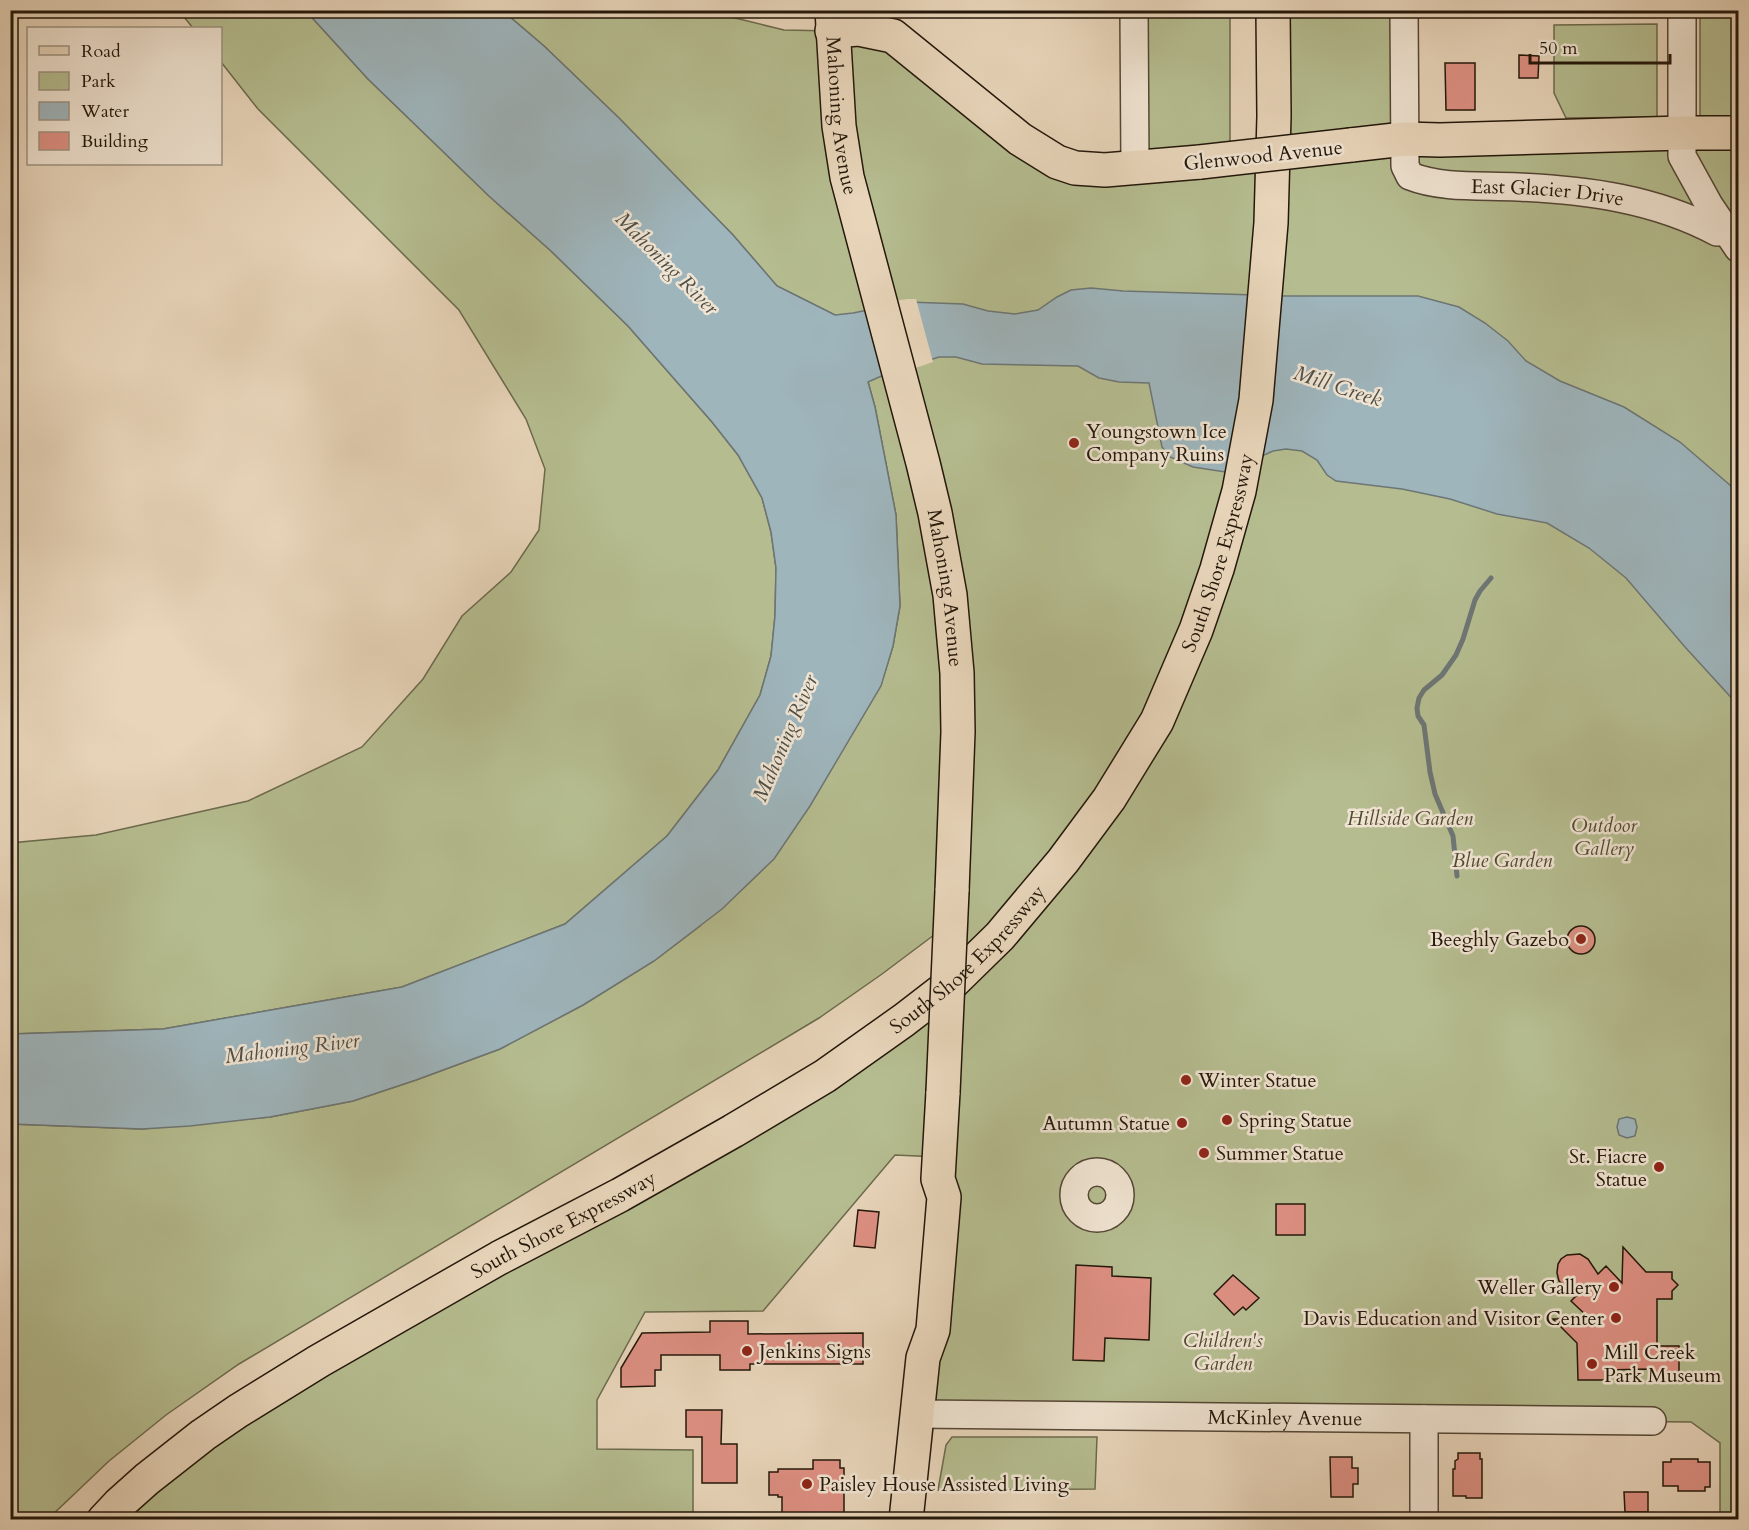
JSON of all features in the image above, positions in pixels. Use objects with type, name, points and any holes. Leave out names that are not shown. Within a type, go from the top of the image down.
[{"type":"main road","name":"South Shore Expressway","points":[[104,1520],[147,1479],[203,1435],[319,1360],[489,1264],[620,1195],[825,1076],[952,983],[1007,928],[1063,861],[1109,799],[1156,721],[1196,630],[1217,569],[1239,492],[1256,400],[1271,223],[1274,116],[1273,10]]},
{"type":"main road","name":"Glenwood Avenue","points":[[832,21],[859,29],[887,23],[982,110],[1039,152],[1057,162],[1075,168],[1105,170],[1135,168],[1404,139],[1738,133]]},
{"type":"main road","name":"Mahoning Avenue","points":[[832,21],[839,126],[847,177],[935,513],[950,595],[957,673],[958,732],[938,1179],[944,1197],[933,1330],[923,1358],[906,1520]]},
{"type":"street","points":[[1134,10],[1135,168]]},
{"type":"street","name":"East Glacier Drive","points":[[1404,10],[1404,139],[1405,166],[1410,176],[1422,181],[1450,184],[1563,189],[1629,199],[1695,220],[1728,240]]},
{"type":"street","name":"East Glacier Drive","points":[[1682,10],[1682,156],[1728,240]]},
{"type":"street","name":"McKinley Avenue","points":[[916,1414],[1652,1421]]},
{"type":"street","points":[[1424,1419],[1424,1520]]},
{"type":"green space","points":[[647,10],[653,17],[659,11],[723,11],[731,17],[784,30],[859,29],[1020,140],[1135,167],[1134,11],[1230,11],[1230,149],[1273,154],[1273,11],[1404,11],[1404,139],[1738,133],[1738,1519],[1720,1519],[1720,1443],[1691,1422],[916,1414],[939,1157],[895,1155],[763,1311],[645,1312],[597,1400],[597,1449],[693,1450],[693,1519],[104,1519],[119,1504],[947,987],[950,923],[819,1018],[239,1364],[166,1415],[109,1461],[48,1519],[11,1520],[11,1124],[142,1129],[270,1117],[353,1101],[500,1049],[583,1005],[654,961],[700,926],[881,685],[893,646],[900,606],[896,515],[875,407],[859,349],[835,315],[777,286],[733,235],[619,118],[544,46],[503,11]]},
{"type":"green space","points":[[179,11],[306,11],[368,79],[628,326],[738,455],[762,498],[771,532],[776,568],[771,656],[760,695],[718,770],[667,836],[565,924],[402,987],[163,1029],[11,1034],[10,843],[96,835],[248,801],[362,747],[423,679],[462,616],[511,572],[539,530],[545,469],[526,419],[459,310],[258,109],[222,63],[222,27],[192,27]]},
{"type":"green space","points":[[1700,11],[1738,11],[1738,116],[1700,117]]},
{"type":"green space","points":[[1657,24],[1657,117],[1566,118],[1554,93],[1554,25]]},
{"type":"green space","points":[[952,1437],[1097,1437],[1095,1489],[938,1490],[946,1445]]},
{"type":"water","points":[[306,11],[503,11],[544,46],[619,118],[733,235],[777,286],[835,315],[908,302],[963,304],[988,311],[1015,314],[1038,310],[1071,290],[1091,288],[1286,296],[1418,296],[1459,307],[1508,341],[1526,361],[1560,381],[1624,407],[1680,442],[1738,492],[1738,705],[1626,578],[1589,548],[1547,523],[1497,514],[1450,499],[1402,489],[1336,481],[1327,475],[1317,460],[1302,451],[1286,449],[1273,451],[1264,455],[1258,462],[1232,473],[1193,467],[1170,457],[1162,447],[1149,383],[1119,382],[1099,378],[1078,366],[982,364],[956,357],[939,357],[868,382],[896,515],[900,606],[893,646],[881,686],[810,806],[774,859],[722,909],[654,961],[583,1005],[500,1049],[353,1101],[270,1117],[190,1126],[142,1129],[11,1124],[11,1034],[163,1029],[402,987],[565,924],[667,836],[718,770],[760,695],[771,656],[776,568],[771,532],[762,498],[738,455],[628,326],[368,79]]},
{"type":"water","points":[[1627,1117],[1635,1119],[1637,1127],[1635,1136],[1627,1138],[1619,1135],[1617,1127],[1619,1119]]},
{"type":"pier","points":[[916,299],[933,362],[883,379],[864,308],[884,302]]},
{"type":"building","points":[[1519,55],[1539,56],[1538,78],[1519,78]]},
{"type":"building","points":[[1445,63],[1475,63],[1475,110],[1446,110]]},
{"type":"building","name":"Beeghly Gazebo","points":[[1581,926],[1591,930],[1595,940],[1591,950],[1581,954],[1571,950],[1567,940],[1571,930]]},
{"type":"building","points":[[1276,1204],[1305,1204],[1305,1235],[1276,1235]]},
{"type":"building","points":[[858,1210],[879,1212],[875,1248],[854,1246]]},
{"type":"building","name":"Davis Education and Visitor Center","points":[[1623,1247],[1646,1272],[1672,1272],[1672,1279],[1678,1285],[1672,1291],[1672,1299],[1657,1299],[1657,1346],[1679,1346],[1679,1375],[1649,1375],[1649,1369],[1606,1370],[1606,1380],[1578,1380],[1577,1343],[1553,1319],[1590,1319],[1571,1301],[1576,1296],[1559,1281],[1558,1264],[1567,1255],[1580,1254],[1588,1259],[1598,1274],[1606,1266],[1622,1283]]},
{"type":"building","points":[[1076,1265],[1112,1267],[1112,1276],[1151,1278],[1149,1340],[1105,1338],[1104,1361],[1073,1360]]},
{"type":"building","points":[[1233,1275],[1259,1298],[1246,1310],[1243,1307],[1234,1315],[1214,1294]]},
{"type":"building","name":"Jenkins Signs","points":[[710,1321],[748,1321],[748,1334],[863,1333],[863,1364],[750,1364],[750,1370],[720,1370],[720,1355],[661,1355],[661,1370],[655,1370],[655,1386],[621,1387],[621,1368],[642,1333],[710,1332]]},
{"type":"building","points":[[686,1410],[722,1410],[721,1444],[737,1444],[737,1483],[702,1483],[702,1437],[686,1437]]},
{"type":"building","points":[[1458,1453],[1480,1453],[1482,1498],[1453,1496],[1453,1469],[1455,1469]]},
{"type":"building","points":[[1330,1457],[1352,1457],[1352,1468],[1358,1468],[1358,1484],[1353,1484],[1353,1497],[1331,1497]]},
{"type":"building","points":[[1671,1459],[1698,1459],[1698,1462],[1710,1462],[1710,1487],[1705,1487],[1705,1491],[1678,1491],[1678,1486],[1663,1486],[1663,1462],[1671,1462]]},
{"type":"building","name":"Paisley House Assisted Living","points":[[813,1460],[840,1460],[840,1468],[844,1468],[844,1520],[782,1520],[782,1497],[769,1495],[769,1472],[778,1472],[778,1469],[813,1469]]},
{"type":"building","points":[[1624,1492],[1648,1492],[1648,1512],[1625,1512]]},
{"type":"waterway","points":[[1457,876],[1453,836],[1435,794],[1424,725],[1418,716],[1417,708],[1424,690],[1442,675],[1456,655],[1475,600],[1491,578]]},
{"type":"place","name":"Youngstown Ice Company Ruins","points":[[1074,443]]},
{"type":"place","name":"Beeghly Gazebo","points":[[1581,939]]},
{"type":"place","name":"Winter Statue","points":[[1186,1080]]},
{"type":"place","name":"Spring Statue","points":[[1227,1120]]},
{"type":"place","name":"Autumn Statue","points":[[1182,1123]]},
{"type":"place","name":"Summer Statue","points":[[1204,1153]]},
{"type":"place","name":"St. Fiacre Statue","points":[[1659,1167]]},
{"type":"place","name":"Weller Gallery","points":[[1614,1287]]},
{"type":"place","name":"Davis Education and Visitor Center","points":[[1616,1318]]},
{"type":"place","name":"Jenkins Signs","points":[[747,1351]]},
{"type":"place","name":"Mill Creek Park Museum","points":[[1592,1364]]},
{"type":"place","name":"Paisley House Assisted Living","points":[[807,1484]]},
{"type":"water label","name":"Mahoning River","points":[[667,263]]},
{"type":"water label","name":"Mill Creek","points":[[1338,386]]},
{"type":"water label","name":"Mahoning River","points":[[785,738]]},
{"type":"water label","name":"Mahoning River","points":[[292,1048]]},
{"type":"park label","name":"Hillside Garden","points":[[1410,818]]},
{"type":"park label","name":"Outdoor Gallery","points":[[1604,836]]},
{"type":"park label","name":"Blue Garden","points":[[1502,860]]},
{"type":"park label","name":"Children's Garden","points":[[1223,1352]]}]
